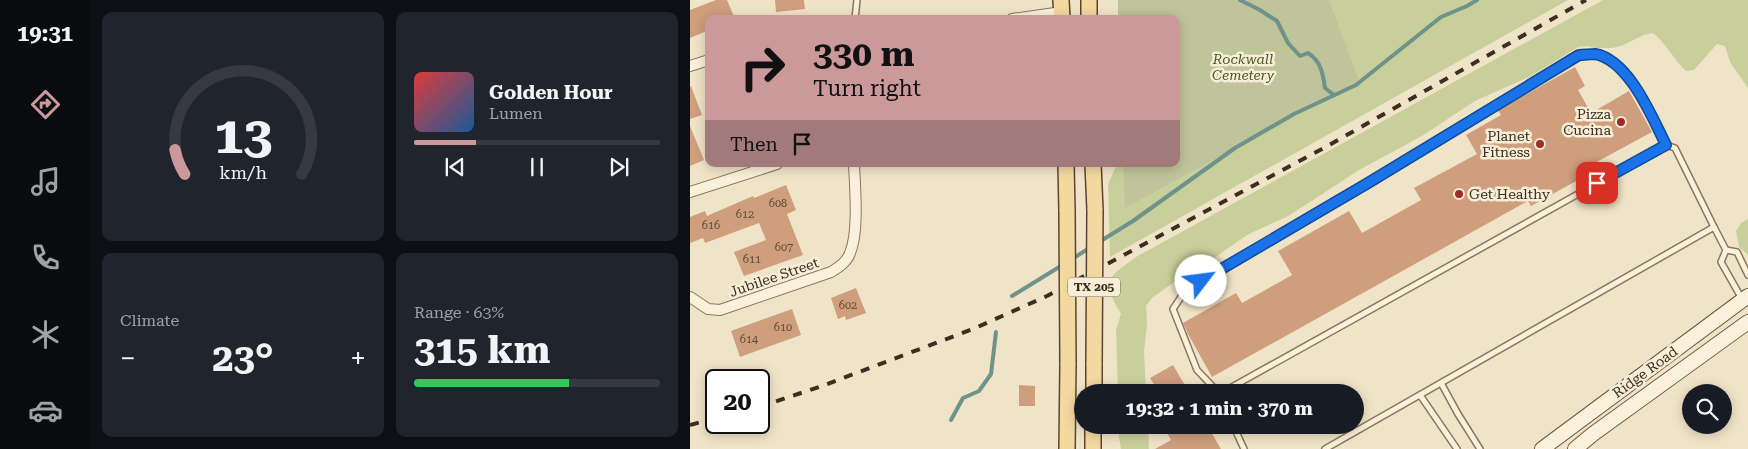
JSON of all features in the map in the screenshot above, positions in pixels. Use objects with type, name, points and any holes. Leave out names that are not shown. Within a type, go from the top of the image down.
[{"type":"main road","points":[[1089,0],[1089,15]]},
{"type":"main road","name":"TX 205","points":[[1066,167],[1067,449]]},
{"type":"main road","name":"TX 205","points":[[1093,167],[1094,384]]},
{"type":"main road","name":"Ridge Road","points":[[1542,449],[1746,300]]},
{"type":"main road","name":"Ridge Road","points":[[1575,449],[1748,322]]},
{"type":"main road","points":[[1093,434],[1093,449]]},
{"type":"street","points":[[1034,15],[1062,10]]},
{"type":"street","points":[[690,66],[705,61]]},
{"type":"street","points":[[690,192],[768,167]]},
{"type":"street","name":"Jubilee Street","points":[[690,297],[708,309],[720,310],[831,272],[841,266],[850,255],[855,239],[854,167]]},
{"type":"lane","points":[[855,15],[857,0]]},
{"type":"lane","points":[[1210,384],[1196,370],[1173,309],[1185,290],[1368,183],[1579,55],[1595,54],[1615,64],[1637,88],[1666,145],[1675,148],[1726,250]]},
{"type":"lane","points":[[1238,384],[1666,145]]},
{"type":"lane","points":[[1325,449],[1714,227]]},
{"type":"lane","points":[[1726,250],[1736,252],[1748,275]]},
{"type":"lane","points":[[1726,250],[1721,262],[1746,300]]},
{"type":"lane","points":[[1441,383],[1480,449]]},
{"type":"lane","points":[[1420,395],[1457,449]]},
{"type":"lane","points":[[1237,434],[1244,449]]},
{"type":"green space","name":"Rockwall Cemetery","points":[[1118,0],[1329,0],[1359,81],[1125,208],[1123,167],[1180,167],[1180,15],[1118,15]]},
{"type":"green space","points":[[1246,0],[1568,0],[1110,257],[1108,184],[1116,167],[1180,167],[1180,155]]},
{"type":"green space","points":[[1603,0],[1748,0],[1748,88],[1730,62],[1725,46],[1717,44],[1694,70],[1686,71],[1662,41],[1653,33],[1612,48],[1578,47],[1531,76],[1475,101],[1422,136],[1359,170],[1290,215],[1247,235],[1204,265],[1188,272],[1152,298],[1146,306],[1147,324],[1144,352],[1146,384],[1118,384],[1116,330],[1121,314],[1109,287],[1110,281],[1118,270],[1136,257]]},
{"type":"green space","points":[[1748,219],[1748,255],[1739,247],[1736,231],[1741,223]]},
{"type":"green space","points":[[1118,434],[1148,434],[1149,449],[1121,449]]},
{"type":"building","points":[[716,0],[727,0],[733,15],[705,15],[705,32],[690,38],[690,10]]},
{"type":"building","points":[[775,0],[804,0],[805,9],[776,12]]},
{"type":"building","points":[[1575,67],[1585,86],[1578,90],[1591,113],[1629,91],[1652,132],[1593,164],[1596,170],[1531,206],[1528,201],[1212,377],[1183,323],[1236,293],[1242,303],[1292,275],[1278,251],[1349,211],[1362,233],[1421,200],[1414,188],[1477,154],[1466,135],[1501,115],[1498,110]]},
{"type":"building","points":[[690,87],[702,115],[690,119]]},
{"type":"building","points":[[690,126],[704,160],[690,166]]},
{"type":"building","points":[[786,185],[796,210],[787,214],[803,255],[744,276],[734,252],[766,240],[759,223],[705,243],[703,238],[690,243],[690,217],[705,211],[707,216],[753,196],[754,198]]},
{"type":"building","points":[[856,288],[866,313],[846,320],[845,316],[838,319],[831,298]]},
{"type":"building","points":[[792,309],[801,335],[740,357],[731,331]]},
{"type":"building","points":[[1173,365],[1184,384],[1154,384],[1150,378]]},
{"type":"building","points":[[1019,385],[1035,386],[1035,406],[1019,406]]},
{"type":"building","points":[[1168,434],[1212,434],[1221,449],[1155,449],[1171,440]]},
{"type":"waterway","points":[[1240,0],[1277,21],[1288,43],[1300,56],[1308,53],[1316,60],[1321,68],[1325,88],[1334,95]]},
{"type":"waterway","points":[[1099,242],[1133,221],[1235,148],[1294,114],[1356,85],[1441,17],[1477,0]]},
{"type":"waterway","points":[[1072,259],[1091,247]]},
{"type":"waterway","points":[[1012,296],[1064,264]]},
{"type":"waterway","points":[[951,420],[963,398],[979,391],[991,374],[996,332]]},
{"type":"railway","points":[[770,403],[822,386],[973,329],[1047,296],[1322,149],[1586,0]]},
{"type":"railway","points":[[690,425],[705,421]]},
{"type":"place","name":"Pizza Cucina","points":[[1621,122]]},
{"type":"place","name":"Planet Fitness","points":[[1540,144]]},
{"type":"place","name":"Get Healthy","points":[[1459,194]]},
{"type":"route","points":[[1201,281],[1368,183],[1579,55],[1595,54],[1615,64],[1637,88],[1666,145],[1597,183]]}]
